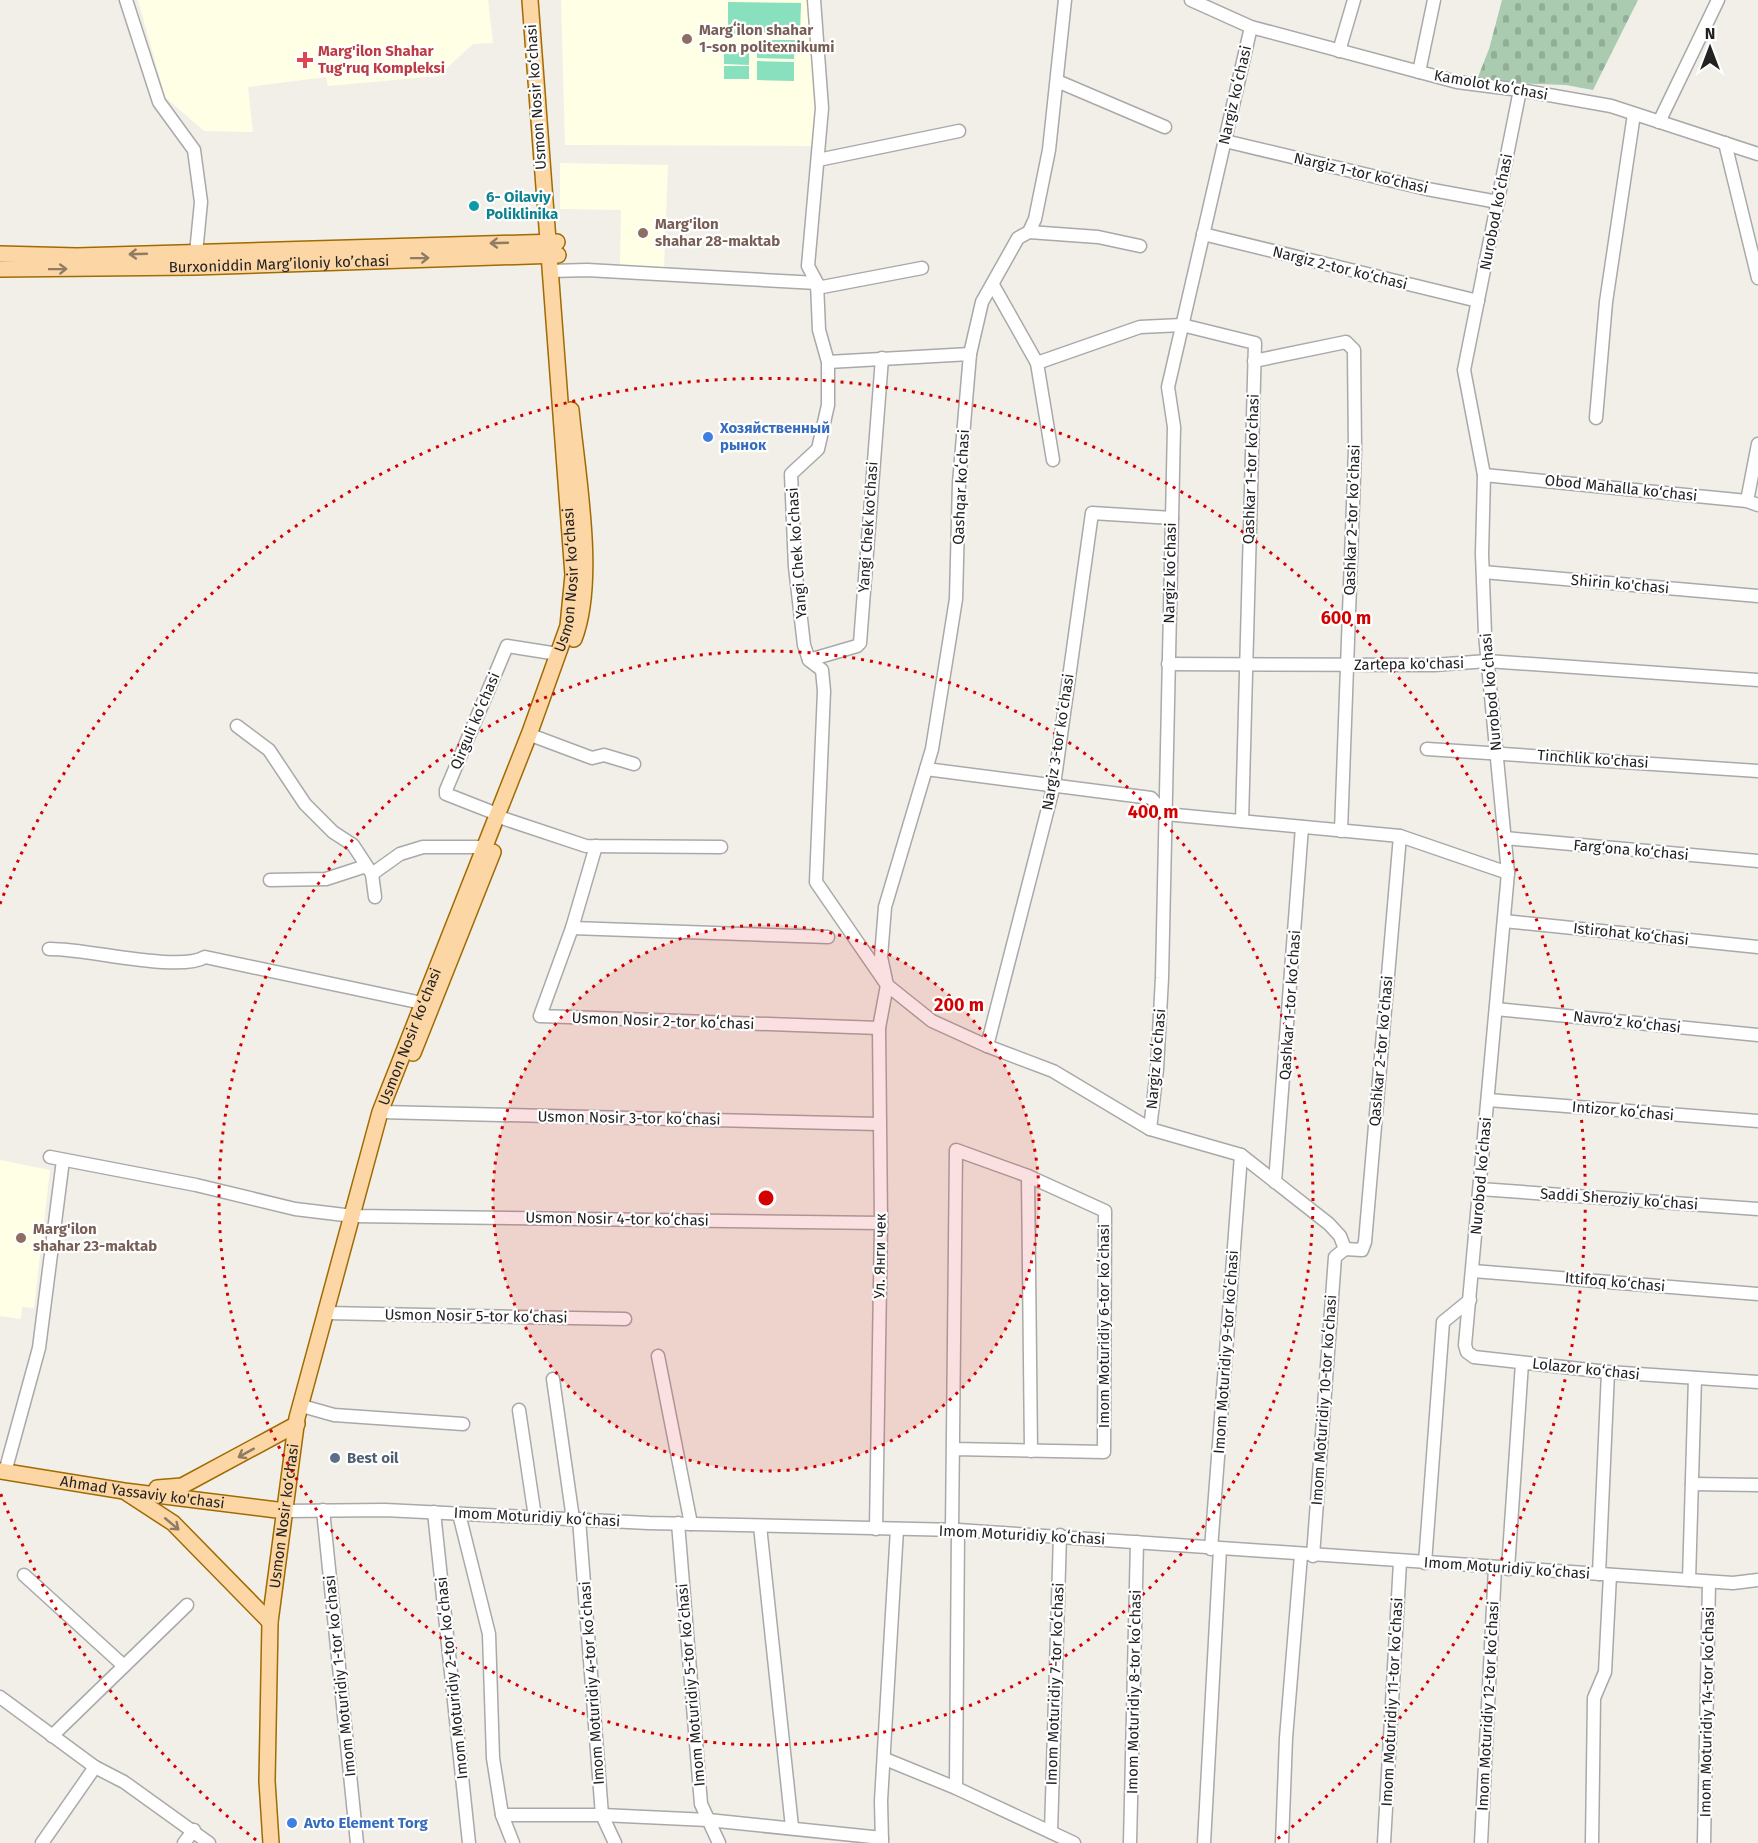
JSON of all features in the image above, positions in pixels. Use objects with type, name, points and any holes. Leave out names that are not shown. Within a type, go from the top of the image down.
[{"type":"main road","name":"Usmon Nosir ko‘chasi","points":[[515,779],[536,737],[576,634],[584,590],[581,521],[554,256],[543,202],[530,0]]},
{"type":"main road","name":"Burxoniddin Marg’iloniy ko’chasi","points":[[0,254],[195,260]]},
{"type":"main road","name":"Burxoniddin Marg’iloniy ko’chasi","points":[[0,269],[195,260],[554,256]]},
{"type":"main road","name":"Usmon Nosir ko‘chasi","points":[[271,1843],[267,1781],[270,1622],[297,1424],[377,1128],[501,817],[568,626],[573,575],[554,256]]},
{"type":"main road","name":"Usmon Nosir ko‘chasi","points":[[385,1112],[422,1003],[484,847],[501,817]]},
{"type":"main road","points":[[124,1491],[182,1486],[297,1424]]},
{"type":"main road","name":"Ahmad Yassaviy ko'chasi","points":[[3,1471],[124,1491],[285,1511]]},
{"type":"main road","points":[[124,1491],[173,1523],[270,1622]]},
{"type":"street","points":[[126,0],[159,102],[194,150],[201,202],[195,260]]},
{"type":"street","name":"Yangi Chek koʻchasi","points":[[814,0],[822,108],[808,266],[817,286],[819,330],[828,362],[828,405],[818,449],[791,474],[795,567],[804,645],[809,660],[822,670],[824,691],[816,882],[887,985]]},
{"type":"street","name":"Qashqar koʻchasi","points":[[887,985],[881,957],[885,907],[932,749],[956,598],[959,483],[970,354],[982,302],[1018,238],[1029,232],[1035,219],[1049,150],[1065,0]]},
{"type":"street","name":"Kamolot koʻchasi","points":[[1191,0],[1251,27],[1339,51],[1457,82],[1611,106],[1758,154]]},
{"type":"street","points":[[1339,51],[1354,0]]},
{"type":"street","points":[[1419,72],[1434,0]]},
{"type":"street","points":[[1659,122],[1718,0]]},
{"type":"street","name":"Nargiz koʻchasi","points":[[1150,1129],[1157,1070],[1162,978],[1174,427],[1168,387],[1251,27]]},
{"type":"street","points":[[1057,81],[1165,128]]},
{"type":"street","name":"Nurobod koʻchasi","points":[[1470,1300],[1508,873],[1487,661],[1483,572],[1484,475],[1464,370],[1520,90]]},
{"type":"street","points":[[1596,418],[1606,302],[1634,114]]},
{"type":"street","points":[[818,160],[959,131]]},
{"type":"street","name":"Nargiz 1-tor ko‘chasi","points":[[1225,141],[1416,186],[1498,202]]},
{"type":"street","points":[[1725,143],[1758,279]]},
{"type":"street","points":[[1029,232],[1098,237],[1140,246]]},
{"type":"street","name":"Nargiz 2-tor ko‘chasi","points":[[1203,234],[1478,301]]},
{"type":"street","points":[[554,256],[817,286],[922,268]]},
{"type":"street","points":[[993,285],[1037,363],[1053,460]]},
{"type":"street","name":"Qashkar 1-tor koʼchasi","points":[[1037,363],[1140,327],[1182,325],[1255,343],[1242,821]]},
{"type":"street","name":"Qashkar 2-tor koʼchasi","points":[[1254,361],[1346,342],[1354,350],[1355,449],[1341,831]]},
{"type":"street","points":[[828,362],[970,354]]},
{"type":"street","name":"Yangi Chek ko'chasi","points":[[809,660],[857,646],[860,643],[882,358]]},
{"type":"street","points":[[1753,503],[1758,444]]},
{"type":"street","name":"Obod Mahalla ko‘chasi","points":[[1484,475],[1753,503]]},
{"type":"street","name":"Nargiz 3-tor koʻchasi","points":[[987,1046],[1054,785],[1092,513],[1172,518]]},
{"type":"street","name":"Shirin ko'chasi","points":[[1483,572],[1758,596]]},
{"type":"street","name":"Qirguli koʻchasi","points":[[501,817],[446,794],[446,790],[507,646],[558,654]]},
{"type":"street","name":"Zartepa ko'chasi","points":[[1168,664],[1434,665],[1487,661],[1758,680]]},
{"type":"street","points":[[237,726],[269,750],[305,804],[333,832],[353,845],[369,870],[375,897]]},
{"type":"street","points":[[536,737],[592,758],[604,754],[634,764]]},
{"type":"street","name":"Tinchlik ko'chasi","points":[[1427,749],[1758,771]]},
{"type":"street","points":[[926,769],[1151,798],[1165,814],[1400,836],[1508,873]]},
{"type":"street","points":[[501,817],[586,846],[721,847]]},
{"type":"street","name":"Qashkar 1-tor koʼchasi","points":[[1275,1182],[1302,827]]},
{"type":"street","name":"Qashkar 2-tor koʼchasi","points":[[1345,1249],[1362,1250],[1365,1242],[1400,836]]},
{"type":"street","name":"Farg‘ona ko‘chasi","points":[[1505,838],[1758,861]]},
{"type":"street","name":"Usmon Nosir 2-tor koʻchasi","points":[[596,846],[572,928],[540,1016],[879,1028]]},
{"type":"street","points":[[270,880],[326,879],[369,870],[400,854],[423,847],[484,847]]},
{"type":"street","name":"Istirohat ko‘chasi","points":[[1504,921],[1758,947]]},
{"type":"street","points":[[572,928],[828,937]]},
{"type":"street","points":[[49,949],[71,948],[142,959],[196,962],[205,957],[422,1003]]},
{"type":"street","points":[[887,985],[932,1021],[987,1046],[1053,1071],[1150,1129],[1242,1155],[1329,1224],[1340,1236],[1345,1249]]},
{"type":"street","name":"Ул. Янги чек","points":[[876,1529],[881,1222],[879,1028],[887,985]]},
{"type":"street","name":"Navro‘z ko‘chasi","points":[[1496,1009],[1758,1035]]},
{"type":"street","name":"Intizor koʻchasi","points":[[1488,1100],[1758,1121]]},
{"type":"street","name":"Usmon Nosir 3-tor koʻchasi","points":[[385,1112],[879,1124]]},
{"type":"street","name":"Imom Moturidiy 6-tor koʻchasi","points":[[953,1449],[1104,1452],[1105,1211],[1028,1176],[956,1150],[953,1449],[956,1788]]},
{"type":"street","name":"Imom Moturidiy 9-tor koʻchasi","points":[[1204,1843],[1215,1549],[1242,1155]]},
{"type":"street","name":"Usmon Nosir 4-tor koʻchasi","points":[[50,1158],[216,1189],[295,1209],[353,1216],[881,1222]]},
{"type":"street","points":[[3,1471],[39,1348],[63,1160]]},
{"type":"street","points":[[1028,1176],[1031,1451]]},
{"type":"street","name":"Saddi Sheroziy koʻchasi","points":[[1480,1189],[1758,1209]]},
{"type":"street","name":"Imom Moturidiy 10-tor koʻchasi","points":[[1282,1843],[1286,1738],[1307,1556],[1334,1265],[1335,1257],[1345,1249]]},
{"type":"street","name":"Ittifoq ko‘chasi","points":[[1473,1270],[1758,1294]]},
{"type":"street","points":[[1425,1563],[1443,1322],[1470,1300]]},
{"type":"street","name":"Lolazor ko‘chasi","points":[[1470,1300],[1467,1352],[1474,1357],[1608,1372],[1758,1382]]},
{"type":"street","name":"Usmon Nosir 5-tor koʻchasi","points":[[327,1313],[625,1319]]},
{"type":"street","points":[[658,1356],[691,1524]]},
{"type":"street","name":"Imom Moturidiy 12-tor koʻchasi","points":[[1481,1843],[1501,1568],[1522,1363]]},
{"type":"street","points":[[1592,1843],[1594,1698],[1605,1672],[1604,1575],[1608,1372]]},
{"type":"street","points":[[1689,1580],[1695,1378]]},
{"type":"street","name":"Imom Moturidiy 4-tor koʻchasi","points":[[552,1379],[576,1519],[602,1815],[615,1843]]},
{"type":"street","points":[[302,1406],[334,1415],[463,1424]]},
{"type":"street","points":[[519,1410],[535,1517]]},
{"type":"street","points":[[1692,1484],[1758,1485]]},
{"type":"street","name":"Imom Moturidiy 1-tor koʻchasi","points":[[323,1510],[357,1843]]},
{"type":"street","name":"Imom Moturidiy koʻchasi","points":[[285,1511],[434,1512],[691,1524],[955,1530],[1060,1535],[1307,1556],[1709,1582],[1732,1583],[1758,1580]]},
{"type":"street","name":"Imom Moturidiy 2-tor koʻchasi","points":[[434,1512],[469,1843]]},
{"type":"street","points":[[459,1514],[489,1635],[493,1758],[502,1815],[513,1843]]},
{"type":"street","name":"Imom Moturidiy 5-tor koʻchasi","points":[[678,1523],[701,1804],[719,1843]]},
{"type":"street","points":[[760,1526],[792,1827]]},
{"type":"street","points":[[502,1815],[602,1815],[708,1820],[792,1827],[882,1840],[881,1801],[897,1529]]},
{"type":"street","name":"Imom Moturidiy 7-tor koʻchasi","points":[[1050,1832],[1060,1535]]},
{"type":"street","name":"Imom Moturidiy 8-tor koʻchasi","points":[[1130,1843],[1137,1542]]},
{"type":"street","name":"Imom Moturidiy 11-tor koʻchasi","points":[[1384,1843],[1400,1562]]},
{"type":"street","points":[[24,1575],[124,1666]]},
{"type":"street","name":"Imom Moturidiy 14-tor koʻchasi","points":[[1704,1843],[1709,1582]]},
{"type":"street","points":[[52,1736],[187,1605]]},
{"type":"street","points":[[0,1697],[95,1767],[124,1782],[194,1830],[208,1843]]},
{"type":"street","points":[[885,1759],[956,1788],[1072,1843]]},
{"type":"street","points":[[42,1843],[95,1767]]},
{"type":"street","points":[[184,1843],[194,1830]]},
{"type":"shaded area","name":"Marg'ilon Shahar Tug'ruq Kompleksi","points":[[138,0],[488,0],[493,43],[473,44],[438,76],[328,86],[326,77],[248,87],[253,132],[204,131],[165,97]]},
{"type":"shaded area","name":"Margʻilon shahar 1-son politexnikumi","points":[[561,0],[808,0],[818,106],[812,146],[565,145]]},
{"type":"shaded area","name":"Marg'ilon shahar 28-maktab","points":[[560,163],[668,165],[664,269],[620,266],[621,210],[560,209]]},
{"type":"shaded area","name":"Marg'ilon shahar 23-maktab","points":[[0,1160],[50,1170],[34,1308],[22,1307],[21,1319],[0,1316]]},
{"type":"green space","points":[[1502,0],[1638,0],[1593,90],[1566,85],[1476,82],[1489,49]]},
{"type":"green space","points":[[728,2],[801,3],[800,35],[728,34]]},
{"type":"green space","points":[[757,40],[795,40],[794,59],[757,58]]},
{"type":"green space","points":[[724,52],[749,52],[749,65],[724,64]]},
{"type":"green space","points":[[757,61],[794,62],[794,81],[757,80]]},
{"type":"green space","points":[[724,66],[749,66],[749,79],[724,79]]},
{"type":"place","name":"Margʻilon shahar 1-son politexnikumi","points":[[687,39]]},
{"type":"place","name":"Marg'ilon Shahar Tug'ruq Kompleksi","points":[[305,60]]},
{"type":"place","name":"6- Oilaviy Poliklinika","points":[[474,206]]},
{"type":"place","name":"Marg'ilon shahar 28-maktab","points":[[643,233]]},
{"type":"place","name":"Хозяйственный рынок","points":[[708,437]]},
{"type":"place","name":"Marg'ilon shahar 23-maktab","points":[[21,1238]]},
{"type":"place","name":"Best oil","points":[[335,1458]]},
{"type":"place","name":"Avto Element Torg","points":[[292,1823]]}]
